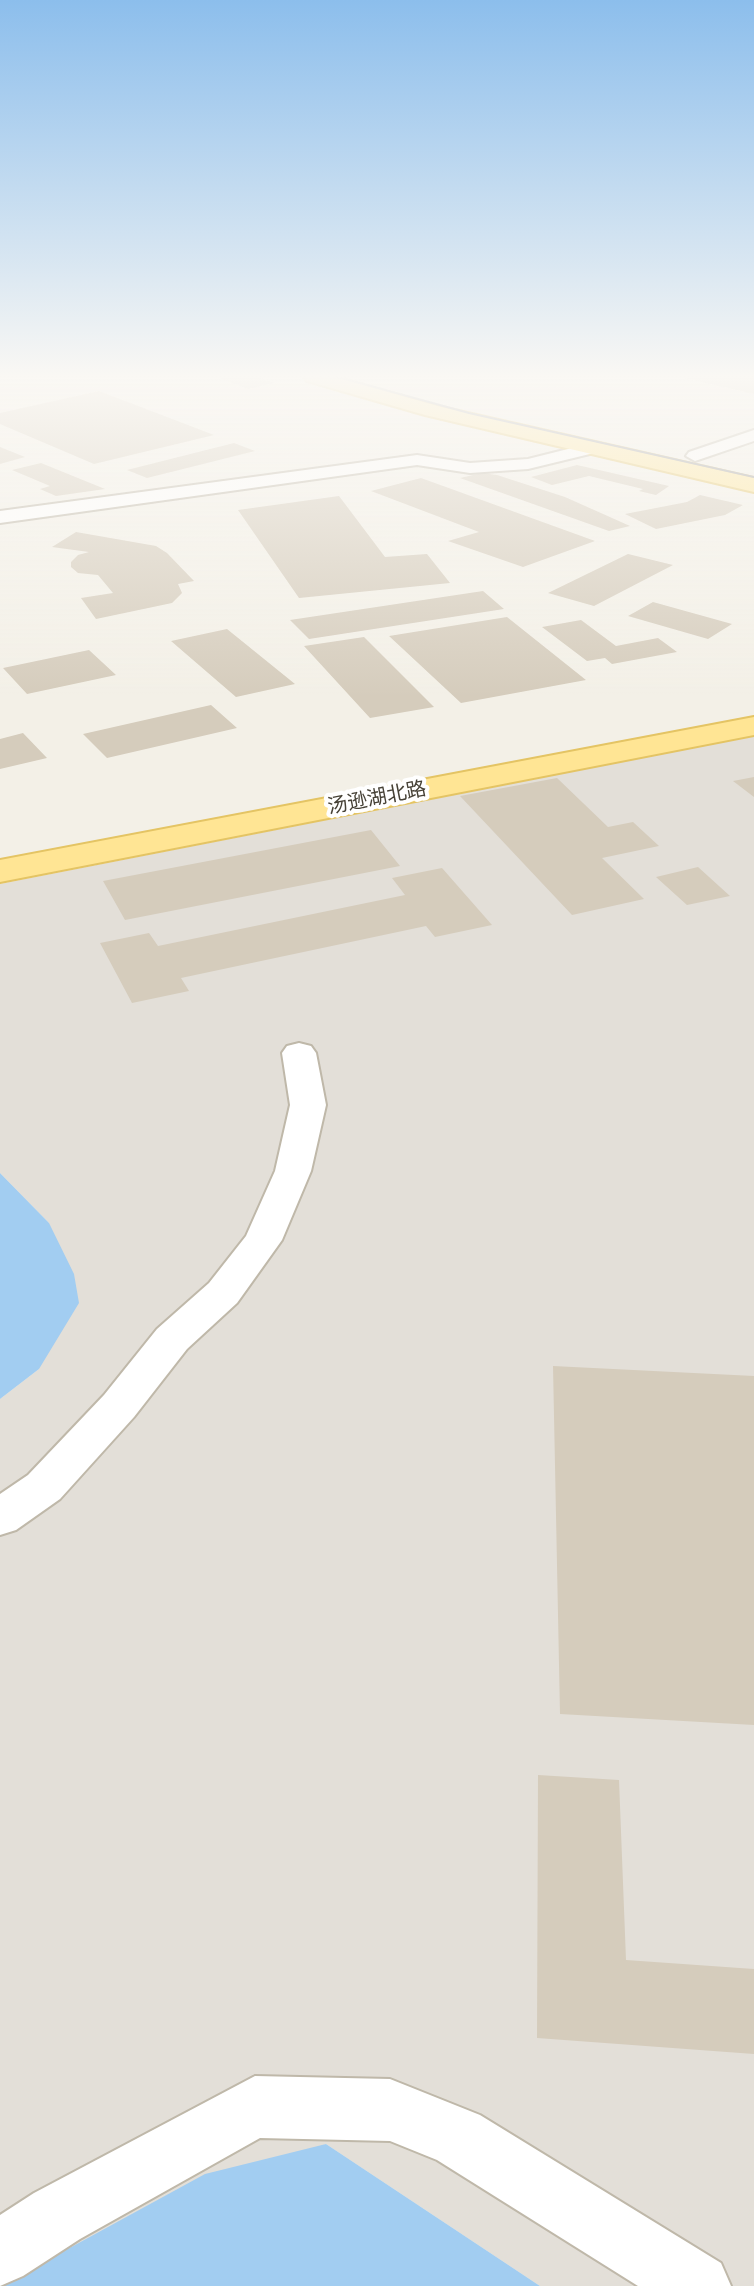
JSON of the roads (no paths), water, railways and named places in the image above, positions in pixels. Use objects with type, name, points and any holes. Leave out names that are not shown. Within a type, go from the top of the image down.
[{"type":"main road","name":"汤逊湖北路","points":[[0,871],[754,726]]},
{"type":"street","points":[[0,517],[244,484]]},
{"type":"street","points":[[0,1517],[44,1487],[119,1406],[172,1339],[223,1293],[263,1240],[293,1171],[308,1105],[299,1053]]},
{"type":"street","points":[[0,2253],[57,2216],[255,2107],[390,2110],[458,2137],[698,2286]]},
{"type":"water","points":[[0,1173],[49,1223],[74,1274],[79,1303],[39,1369],[0,1399]]},
{"type":"water","points":[[326,2144],[540,2286],[0,2286],[205,2174]]}]
